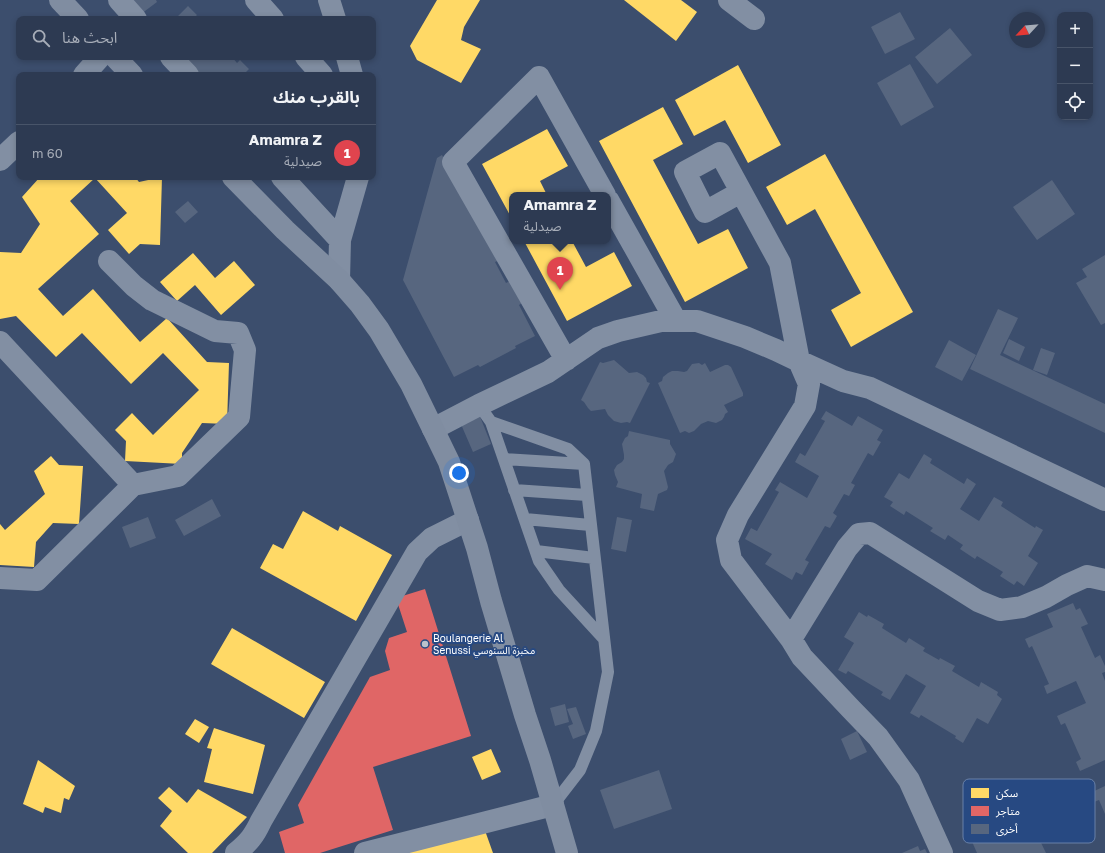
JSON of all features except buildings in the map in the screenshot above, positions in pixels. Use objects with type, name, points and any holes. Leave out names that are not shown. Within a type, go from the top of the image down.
[{"type":"main road","points":[[60,0],[75,16]]},
{"type":"main road","points":[[117,60],[129,72]]},
{"type":"main road","points":[[236,180],[285,230],[339,280],[360,304],[379,330],[411,384],[449,462],[468,520],[567,853]]},
{"type":"street","points":[[118,0],[133,16]]},
{"type":"street","points":[[256,0],[270,16]]},
{"type":"street","points":[[329,0],[334,16]]},
{"type":"street","points":[[729,0],[754,19]]},
{"type":"street","points":[[87,72],[97,60]]},
{"type":"street","points":[[174,60],[185,72]]},
{"type":"street","points":[[309,60],[319,72]]},
{"type":"street","points":[[348,60],[351,72]]},
{"type":"street","points":[[566,360],[453,162],[539,77],[603,192]]},
{"type":"street","points":[[0,160],[16,145]]},
{"type":"street","points":[[285,180],[340,240]]},
{"type":"street","points":[[339,280],[340,240],[357,180]]},
{"type":"street","points":[[741,192],[780,263],[798,361],[809,384],[805,406],[738,515],[727,540],[731,560],[791,639],[802,657],[878,737],[905,774],[942,853]]},
{"type":"street","points":[[611,205],[676,321]]},
{"type":"street","points":[[0,578],[37,580],[133,485],[178,476],[239,417],[245,350],[238,332],[215,331],[152,300],[134,286],[108,261]]},
{"type":"street","points":[[433,429],[479,404],[548,372],[598,338],[618,331],[660,321],[697,321],[745,337],[843,381],[870,388],[1105,500]]},
{"type":"street","points":[[0,342],[133,485]]},
{"type":"street","points":[[236,853],[254,834],[417,552],[432,538],[468,520]]},
{"type":"street","points":[[791,639],[847,548],[859,534],[870,533],[978,601],[1000,610],[1022,607],[1046,597],[1087,576],[1105,580]]},
{"type":"street","points":[[365,853],[553,805]]},
{"type":"lane","points":[[479,404],[491,422],[539,561],[559,590],[604,638]]},
{"type":"lane","points":[[491,422],[568,449],[584,464],[608,672],[596,731],[580,770],[553,805]]},
{"type":"lane","points":[[504,459],[584,464]]},
{"type":"lane","points":[[514,490],[587,495]]},
{"type":"lane","points":[[525,519],[590,525]]},
{"type":"lane","points":[[536,551],[594,558]]},
{"type":"place","name":"Amamra Z","points":[[560,290]]},
{"type":"place","name":"Boulangerie Al Senussi مخبزة السنوسي","points":[[425,644]]}]
